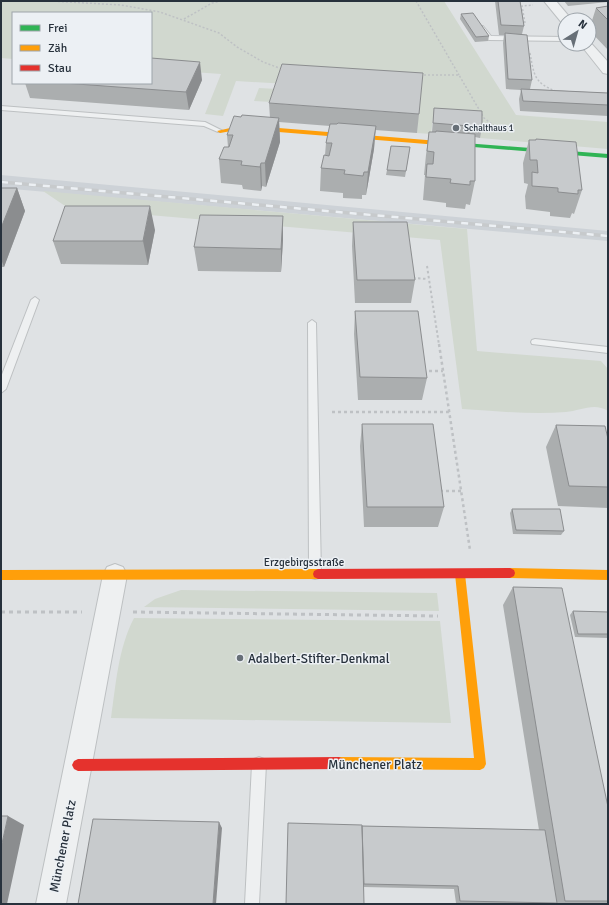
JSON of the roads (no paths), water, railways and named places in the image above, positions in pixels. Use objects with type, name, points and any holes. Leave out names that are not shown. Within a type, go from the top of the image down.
[{"type":"street","points":[[550,1],[559,12]]},
{"type":"street","points":[[593,52],[608,70]]},
{"type":"street","points":[[220,130],[243,127],[608,156]]},
{"type":"street","name":"Münchener Platz","points":[[78,765],[259,763],[480,764],[460,574]]},
{"type":"street","name":"Erzgebirgsstraße","points":[[1,575],[608,575]]},
{"type":"street","name":"Münchener Platz","points":[[51,904],[115,575]]},
{"type":"lane","points":[[479,23],[489,38],[557,39]]},
{"type":"lane","points":[[1,108],[205,124],[220,130]]},
{"type":"lane","points":[[1,389],[35,300]]},
{"type":"lane","points":[[312,323],[315,574]]},
{"type":"lane","points":[[535,342],[608,350]]},
{"type":"lane","points":[[252,904],[259,763]]},
{"type":"railway","points":[[1,182],[608,236]]},
{"type":"place","name":"Schalthaus 1","points":[[456,128]]},
{"type":"place","name":"Adalbert-Stifter-Denkmal","points":[[240,658]]}]
